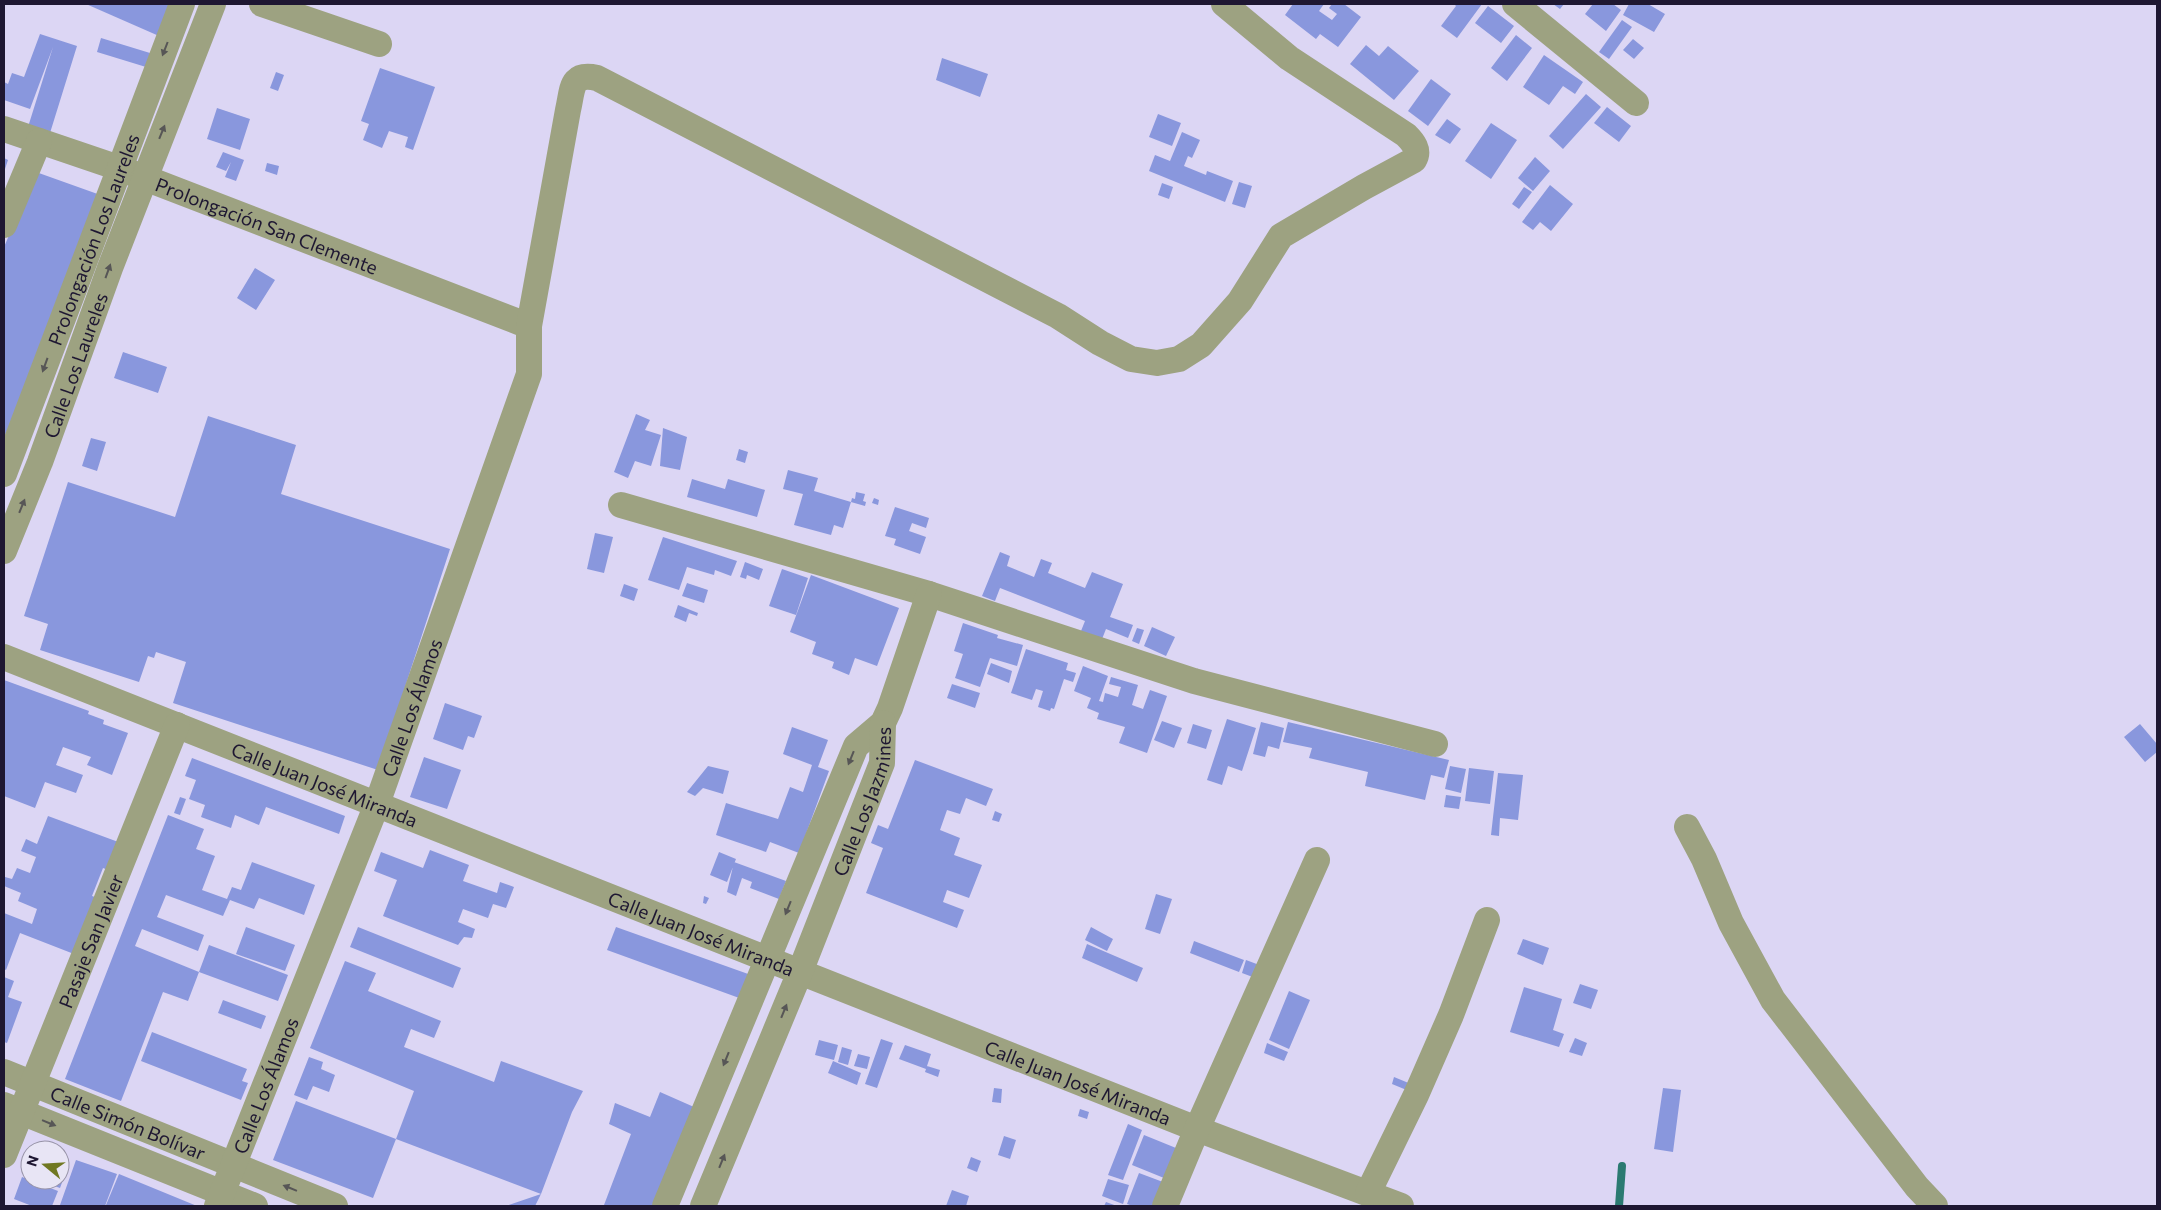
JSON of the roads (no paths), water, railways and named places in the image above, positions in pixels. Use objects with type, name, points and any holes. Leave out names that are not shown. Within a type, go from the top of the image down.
[{"type":"street","name":"Prolongación Los Laureles","points":[[7,458],[182,4]]},
{"type":"street","name":"Prolongación Los Laureles","points":[[144,178],[213,4]]},
{"type":"street","points":[[262,4],[379,44]]},
{"type":"street","points":[[1515,4],[1636,103]]},
{"type":"street","name":"Calle Los Álamos","points":[[219,1199],[377,804],[529,374],[529,326],[574,82],[580,77],[597,78],[1058,316],[1100,343],[1130,359],[1157,362],[1179,359],[1201,345],[1247,293],[1281,236],[1414,160],[1416,156],[1416,146],[1406,135],[1289,58],[1237,8]]},
{"type":"street","name":"Prolongación San Clemente","points":[[4,129],[119,168],[529,326]]},
{"type":"street","points":[[4,225],[39,141]]},
{"type":"street","name":"Calle Los Laureles","points":[[4,551],[40,462],[144,178]]},
{"type":"street","points":[[621,505],[929,594],[1194,681],[1435,744]]},
{"type":"street","points":[[883,723],[890,708],[929,594]]},
{"type":"street","name":"Calle Juan José Miranda","points":[[4,657],[1197,1129],[1401,1206]]},
{"type":"street","name":"Calle Los Jazmines","points":[[665,1206],[856,746],[883,723]]},
{"type":"street","name":"Calle Los Jazmines","points":[[704,1206],[800,972],[882,763],[883,723]]},
{"type":"street","name":"Pasaje San Javier","points":[[4,1155],[12,1108],[32,1083],[177,725]]},
{"type":"street","points":[[1687,827],[1704,859],[1731,923],[1773,1000],[1917,1187],[1935,1206]]},
{"type":"street","points":[[1165,1206],[1197,1129],[1317,860]]},
{"type":"street","points":[[1368,1193],[1416,1095],[1451,1015],[1487,920]]},
{"type":"street","name":"Calle Simón Bolívar","points":[[4,1072],[335,1206]]},
{"type":"street","name":"Calle Simón Bolívar","points":[[12,1108],[219,1199],[255,1206]]},
{"type":"waterway","points":[[1619,1206],[1622,1166]]}]
